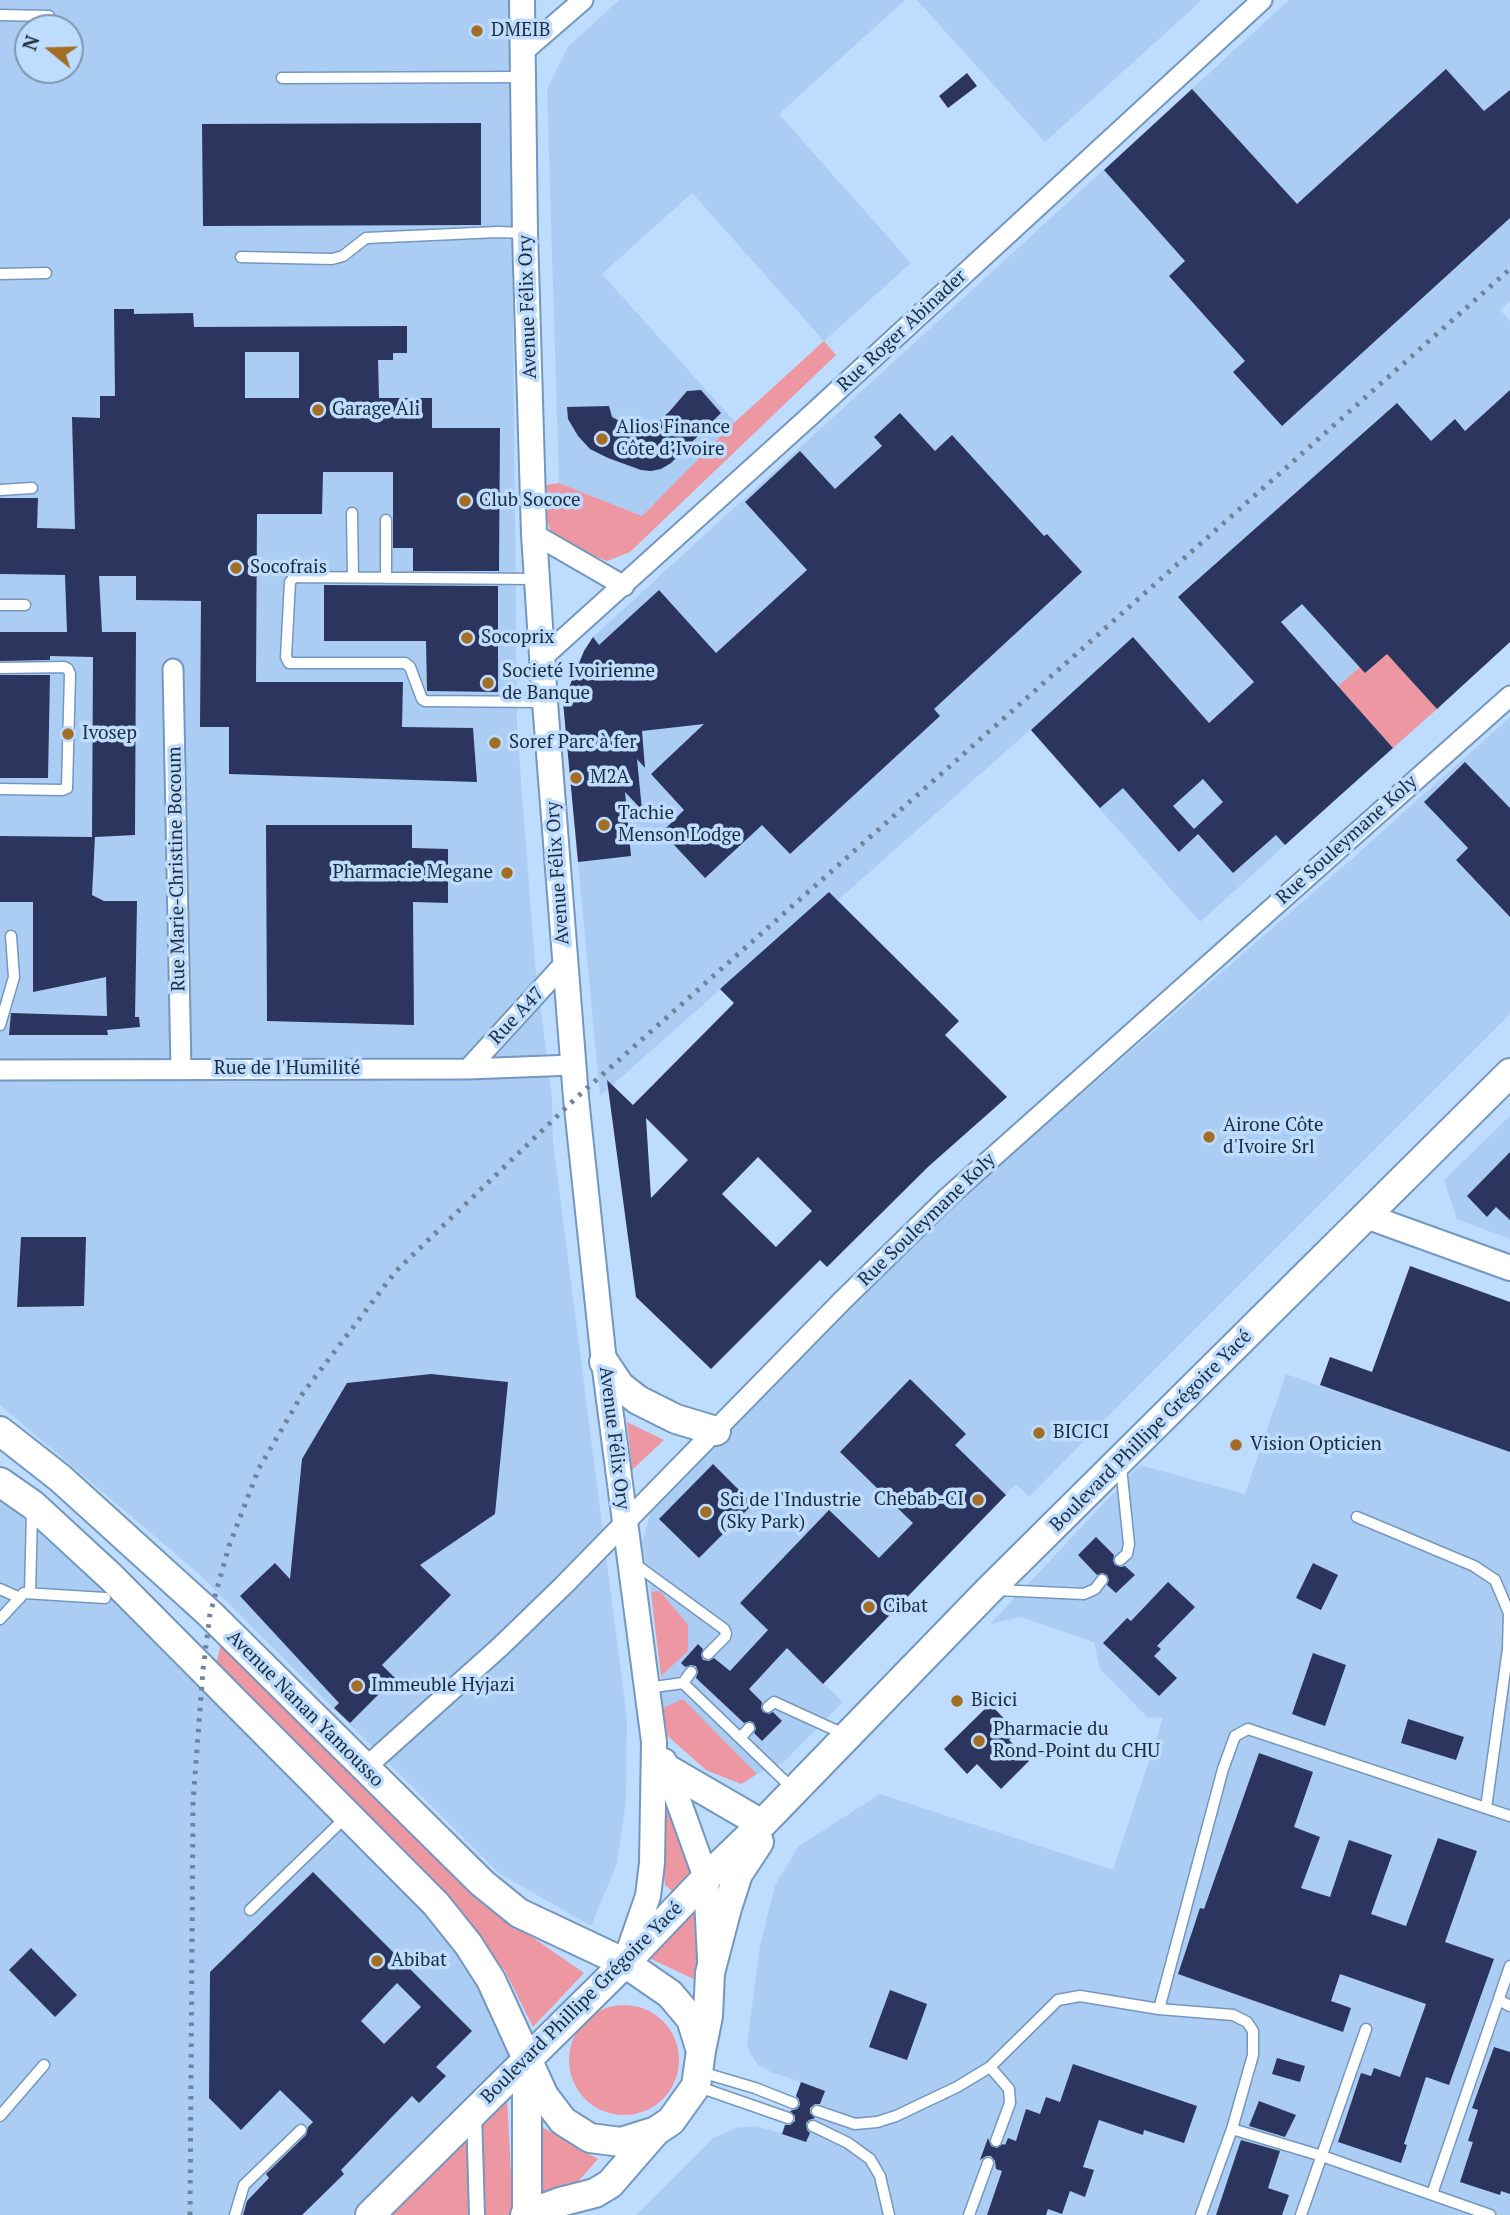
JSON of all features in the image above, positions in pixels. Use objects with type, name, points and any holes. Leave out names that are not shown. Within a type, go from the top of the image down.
[{"type":"main road","name":"Boulevard Phillipe Grégoire Yacé","points":[[370,2215],[625,1963],[989,1590],[1510,1073]]},
{"type":"main road","points":[[604,1362],[620,1386],[638,1400],[676,1419],[716,1431]]},
{"type":"main road","name":"Avenue Nanan Yamousso","points":[[0,1432],[60,1478],[210,1614],[482,1883],[519,1913],[625,1963]]},
{"type":"main road","points":[[0,1482],[33,1505],[111,1577],[436,1904],[468,1944],[491,1980],[544,2096],[563,2121],[590,2138],[621,2142],[656,2131]]},
{"type":"main road","points":[[669,1770],[762,1824]]},
{"type":"main road","name":"Boulevard Phillipe Grégoire Yacé","points":[[699,2070],[708,2016],[710,1973],[733,1886],[738,1874],[794,1791]]},
{"type":"main road","points":[[527,2059],[527,2215],[561,2202],[591,2204],[656,2131],[671,2121],[699,2070],[691,2019],[670,1994],[625,1963]]},
{"type":"street","name":"Avenue Félix Ory","points":[[522,0],[525,233],[534,534],[541,659],[573,1065],[604,1362],[654,1742],[652,1863],[648,1896],[625,1963]]},
{"type":"street","points":[[523,52],[583,0]]},
{"type":"street","name":"Rue Roger Abinader","points":[[541,659],[624,586],[1262,0]]},
{"type":"street","points":[[534,534],[624,586]]},
{"type":"street","name":"Rue Marie-Christine Bocoum","points":[[173,669],[181,1069]]},
{"type":"street","name":"Rue Souleymane Koly","points":[[365,1768],[501,1646],[625,1525],[842,1301],[947,1198],[1510,696]]},
{"type":"street","name":"Rue A47","points":[[468,1069],[565,963]]},
{"type":"street","name":"Rue de l'Humilité","points":[[2,1069],[468,1069],[573,1065]]},
{"type":"street","points":[[1366,1216],[1510,1268]]},
{"type":"street","name":"Avenue Félix Ory","points":[[654,1742],[669,1770],[706,1878],[710,1973]]},
{"type":"street","points":[[474,2111],[477,2215]]},
{"type":"lane","points":[[282,78],[523,77]]},
{"type":"lane","points":[[241,257],[332,259],[343,256],[366,238],[525,233]]},
{"type":"lane","points":[[0,274],[46,273]]},
{"type":"lane","points":[[0,490],[33,488]]},
{"type":"lane","points":[[352,513],[353,577]]},
{"type":"lane","points":[[386,520],[386,577]]},
{"type":"lane","points":[[536,579],[294,577],[291,579],[286,657],[289,663],[405,663],[410,667],[425,701],[545,702]]},
{"type":"lane","points":[[0,605],[25,605]]},
{"type":"lane","points":[[0,668],[64,667],[70,674],[67,788],[0,789]]},
{"type":"lane","points":[[0,1025],[14,977],[11,936]]},
{"type":"lane","points":[[1120,1461],[1129,1544],[1127,1554],[1120,1560]]},
{"type":"lane","points":[[0,1619],[25,1595],[33,1505]]},
{"type":"lane","points":[[1357,1517],[1474,1566],[1495,1580],[1509,1613],[1508,1649],[1486,1808]]},
{"type":"lane","points":[[629,1560],[724,1629],[725,1637],[708,1654]]},
{"type":"lane","points":[[989,1590],[1084,1594],[1095,1589],[1101,1580]]},
{"type":"lane","points":[[0,1589],[25,1595],[105,1598]]},
{"type":"lane","points":[[647,1688],[683,1683],[691,1672]]},
{"type":"lane","points":[[683,1683],[794,1791]]},
{"type":"lane","points":[[768,1707],[774,1702],[847,1736]]},
{"type":"lane","points":[[741,1738],[749,1728]]},
{"type":"lane","points":[[1159,2009],[1223,1769],[1235,1736],[1248,1729],[1510,1816]]},
{"type":"lane","points":[[250,1910],[348,1815]]},
{"type":"lane","points":[[1432,2194],[1510,1966]]},
{"type":"lane","points":[[817,2111],[855,2124],[877,2122],[920,2105],[990,2067],[1058,2000],[1080,1996],[1159,2009],[1233,2015],[1247,2022],[1252,2031],[1253,2055],[1232,2129],[1201,2215]]},
{"type":"lane","points":[[1499,2000],[1510,2006]]},
{"type":"lane","points":[[1301,2215],[1366,2029]]},
{"type":"lane","points":[[1,2114],[44,2065]]},
{"type":"lane","points":[[990,2067],[1009,2089],[1010,2103],[996,2141]]},
{"type":"lane","points":[[699,2070],[793,2103]]},
{"type":"lane","points":[[699,2070],[788,2118]]},
{"type":"lane","points":[[813,2126],[848,2143],[870,2159],[880,2176],[889,2215]]},
{"type":"lane","points":[[1232,2129],[1322,2156],[1490,2215]]},
{"type":"lane","points":[[235,2215],[244,2185],[302,2130]]},
{"type":"lane","points":[[969,2215],[988,2163]]},
{"type":"shaded area","points":[[0,0],[510,0],[517,728],[535,964],[552,1098],[553,1142],[627,1719],[626,1800],[617,1863],[591,1926],[500,1874],[198,1573],[0,1405]]},
{"type":"shaded area","points":[[619,0],[905,0],[779,114],[911,263],[824,341],[692,193],[602,274],[735,422],[642,516],[559,483],[547,89],[568,47]]},
{"type":"shaded area","points":[[917,0],[1202,0],[1045,142]]},
{"type":"shaded area","points":[[1289,0],[1510,0],[1510,301],[1500,310],[1510,321],[1510,642],[1200,922],[1030,730],[837,901],[829,893],[600,1096],[563,702],[584,651],[593,637]]},
{"type":"shaded area","points":[[824,341],[836,355],[630,552],[607,561],[553,538],[547,520],[546,485],[559,483],[642,516],[735,422]]},
{"type":"shaded area","points":[[1361,624],[1437,709],[1393,748],[1338,686],[1360,667],[1366,673],[1380,660]]},
{"type":"shaded area","points":[[1510,717],[1510,1014],[1029,1497],[1016,1484],[823,1683],[843,1702],[783,1763],[741,1784],[706,1770],[661,1709],[661,1676],[642,1543],[650,1514],[844,1314],[962,1198],[1345,865]]},
{"type":"shaded area","points":[[1510,1116],[1510,1239],[1457,1219],[1444,1180]]},
{"type":"shaded area","points":[[1286,1374],[1510,1452],[1510,2215],[636,2215],[713,2138],[736,2128],[755,2126],[782,2133],[801,2082],[758,2065],[747,2045],[760,1946],[775,1885],[799,1846],[880,1794],[1113,1870],[1163,1718],[1147,1717],[1100,1669],[1094,1642],[1021,1617],[990,1624],[1140,1465],[1245,1494]]},
{"type":"shaded area","points":[[627,1422],[664,1440],[632,1470]]},
{"type":"shaded area","points":[[0,1502],[17,1513],[121,1607],[425,1912],[481,1989],[510,2059],[352,2215],[0,2215]]},
{"type":"shaded area","points":[[660,1591],[688,1625],[688,1651],[661,1676],[651,1592]]},
{"type":"shaded area","points":[[221,1644],[480,1901],[584,1973],[533,2027],[505,1971],[448,1897],[216,1665]]},
{"type":"shaded area","points":[[683,1699],[757,1774],[741,1784],[706,1770],[661,1730],[661,1709]]},
{"type":"shaded area","points":[[661,1792],[692,1870],[672,1891],[665,1885],[654,1795]]},
{"type":"shaded area","points":[[698,1908],[700,1982],[649,1958]]},
{"type":"shaded area","points":[[624,2005],[645,2009],[663,2021],[675,2039],[679,2060],[675,2081],[663,2099],[645,2111],[624,2115],[603,2111],[585,2099],[573,2081],[569,2060],[573,2039],[585,2021],[603,2009]]},
{"type":"shaded area","points":[[507,2096],[513,2215],[387,2215]]},
{"type":"shaded area","points":[[540,2126],[598,2159],[558,2204],[542,2203]]},
{"type":"building","points":[[1446,69],[1484,111],[1510,90],[1510,218],[1282,426],[1233,372],[1245,361],[1169,276],[1185,261],[1104,170],[1192,89],[1297,204]]},
{"type":"building","points":[[967,73],[977,86],[948,108],[939,96]]},
{"type":"building","points":[[481,123],[481,225],[203,226],[202,124]]},
{"type":"building","points":[[114,309],[134,309],[134,314],[193,313],[194,327],[407,326],[407,353],[393,353],[393,360],[378,360],[379,398],[432,398],[432,428],[500,428],[499,571],[413,571],[413,548],[393,548],[393,472],[323,472],[322,514],[257,514],[256,682],[403,682],[402,727],[473,728],[477,782],[229,774],[229,727],[200,727],[201,601],[136,600],[136,576],[99,576],[102,632],[136,632],[135,835],[95,837],[92,895],[104,901],[137,901],[135,1017],[139,1017],[140,1027],[107,1030],[108,1035],[9,1035],[11,1013],[107,1016],[106,977],[33,992],[33,902],[0,902],[0,836],[92,837],[93,657],[50,656],[50,660],[0,661],[0,632],[67,632],[65,575],[0,574],[0,498],[38,498],[37,528],[75,529],[72,417],[100,418],[100,396],[115,396]],"holes":[[[245,352],[299,352],[299,398],[245,398]]]},
{"type":"building","points":[[701,390],[721,413],[671,463],[661,469],[641,470],[590,449],[568,419],[567,407],[609,406],[612,417],[623,423],[634,427],[652,427],[687,391]]},
{"type":"building","points":[[1510,390],[1510,642],[1437,709],[1387,654],[1365,673],[1302,604],[1281,622],[1393,748],[1285,845],[1276,835],[1233,873],[1198,834],[1179,852],[1123,788],[1100,808],[1031,730],[1133,637],[1209,723],[1254,682],[1178,597],[1397,403],[1431,441],[1455,419],[1465,431]],"holes":[[[1203,779],[1223,802],[1194,829],[1173,806]]]},
{"type":"building","points":[[900,413],[935,451],[952,435],[1044,536],[1047,534],[1082,572],[934,709],[940,716],[790,854],[762,825],[705,878],[662,832],[684,810],[651,774],[704,724],[642,731],[645,768],[637,759],[642,810],[625,792],[631,856],[578,862],[563,702],[584,651],[593,637],[599,645],[659,590],[716,653],[807,570],[745,502],[800,451],[835,489],[882,446],[874,437]]},
{"type":"building","points":[[324,585],[498,586],[498,692],[427,691],[426,641],[324,641]]},
{"type":"building","points":[[0,675],[50,675],[48,778],[0,778]]},
{"type":"building","points":[[1465,762],[1510,808],[1510,917],[1456,860],[1468,848],[1424,802]]},
{"type":"building","points":[[266,825],[412,825],[412,848],[448,849],[448,903],[413,902],[414,1025],[267,1021]]},
{"type":"building","points":[[829,892],[959,1021],[945,1035],[1007,1097],[929,1166],[827,1267],[820,1260],[711,1369],[636,1297],[607,1080],[633,1105],[734,1003],[720,989]],"holes":[[[646,1118],[688,1160],[651,1198]],[[758,1157],[812,1211],[776,1247],[722,1194]]]},
{"type":"building","points":[[1510,1152],[1510,1220],[1496,1207],[1487,1217],[1467,1196]]},
{"type":"building","points":[[21,1237],[86,1237],[84,1306],[17,1307]]},
{"type":"building","points":[[1410,1266],[1510,1302],[1510,1452],[1320,1385],[1330,1357],[1372,1372]]},
{"type":"building","points":[[431,1374],[508,1382],[495,1514],[420,1565],[451,1595],[382,1665],[395,1678],[350,1723],[334,1708],[339,1703],[240,1596],[275,1563],[290,1579],[302,1459],[347,1383]]},
{"type":"building","points":[[910,1379],[966,1434],[955,1445],[1006,1495],[823,1684],[787,1648],[749,1689],[762,1702],[763,1712],[773,1712],[782,1721],[762,1741],[754,1733],[754,1723],[744,1723],[696,1678],[696,1666],[685,1667],[681,1663],[698,1644],[703,1649],[703,1660],[714,1658],[730,1671],[768,1630],[740,1603],[829,1510],[879,1558],[913,1523],[840,1452]]},
{"type":"building","name":"Sci de l'Industrie (Sky Park)","points":[[713,1464],[753,1504],[699,1558],[659,1519]]},
{"type":"building","points":[[1096,1537],[1114,1555],[1115,1565],[1125,1566],[1135,1575],[1116,1593],[1107,1585],[1107,1575],[1097,1575],[1078,1555]]},
{"type":"building","points":[[1313,1563],[1338,1575],[1321,1610],[1296,1598]]},
{"type":"building","points":[[1168,1582],[1195,1607],[1157,1646],[1161,1649],[1154,1656],[1177,1678],[1159,1696],[1103,1643],[1127,1618],[1131,1621]]},
{"type":"building","points":[[1313,1653],[1346,1665],[1325,1726],[1292,1714]]},
{"type":"building","points":[[990,1704],[1017,1732],[1009,1740],[1029,1761],[1001,1789],[977,1764],[967,1774],[944,1749]]},
{"type":"building","points":[[1408,1719],[1464,1737],[1456,1760],[1401,1743]]},
{"type":"building","points":[[1259,1753],[1313,1772],[1294,1827],[1320,1837],[1301,1888],[1330,1897],[1349,1840],[1392,1855],[1371,1914],[1406,1926],[1438,1838],[1477,1851],[1445,1942],[1494,1959],[1449,2085],[1426,2077],[1404,2144],[1407,2145],[1401,2163],[1338,2142],[1361,2073],[1371,2076],[1374,2068],[1400,2077],[1426,2004],[1340,1974],[1331,2001],[1351,2008],[1343,2032],[1178,1974]]},
{"type":"building","points":[[313,1872],[472,2031],[436,2067],[446,2076],[419,2103],[412,2096],[341,2170],[344,2174],[302,2215],[243,2215],[247,2201],[269,2178],[266,2174],[306,2135],[313,2122],[280,2090],[241,2130],[209,2098],[210,1972]],"holes":[[[397,1983],[421,2007],[384,2044],[361,2021]]]},
{"type":"building","points":[[31,1948],[77,1995],[55,2017],[9,1970]]},
{"type":"building","points":[[890,1990],[927,2004],[907,2060],[869,2047]]},
{"type":"building","points":[[1494,2047],[1510,2052],[1510,2194],[1501,2191],[1500,2195],[1460,2182],[1473,2142],[1468,2141],[1478,2110],[1472,2108]]},
{"type":"building","points":[[1277,2058],[1305,2066],[1300,2082],[1272,2074]]},
{"type":"building","points":[[1073,2064],[1197,2106],[1184,2143],[1144,2130],[1143,2135],[1099,2120],[1083,2167],[1094,2170],[1085,2197],[1070,2191],[1062,2214],[1048,2209],[1046,2215],[987,2215],[1002,2171],[996,2169],[991,2156],[980,2160],[988,2138],[991,2146],[997,2148],[1005,2145],[1008,2138],[1016,2141],[1026,2109],[1040,2114],[1046,2097],[1060,2102]]},
{"type":"building","points":[[801,2082],[825,2091],[820,2104],[810,2108],[810,2113],[815,2118],[806,2123],[810,2133],[806,2142],[782,2134],[785,2125],[795,2121],[795,2116],[790,2111],[800,2105],[796,2096]]},
{"type":"building","points":[[1259,2101],[1296,2115],[1285,2137],[1249,2126]]},
{"type":"building","points":[[1241,2140],[1280,2151],[1268,2188],[1289,2195],[1282,2215],[1216,2215]]},
{"type":"railway","points":[[190,2215],[193,1802],[210,1614],[229,1546],[259,1468],[303,1393],[396,1271],[576,1098],[1510,269]]},
{"type":"place","name":"DMEIB","points":[[477,31]]},
{"type":"place","name":"Garage Ali","points":[[318,410]]},
{"type":"place","name":"Alios Finance Côte d’Ivoire","points":[[602,439]]},
{"type":"place","name":"Club Sococe","points":[[465,501]]},
{"type":"place","name":"Socofrais","points":[[236,568]]},
{"type":"place","name":"Socoprix","points":[[467,638]]},
{"type":"place","name":"Societé Ivoirienne de Banque","points":[[488,683]]},
{"type":"place","name":"Ivosep","points":[[68,734]]},
{"type":"place","name":"Soref Parc à fer","points":[[495,743]]},
{"type":"place","name":"M2A","points":[[576,778]]},
{"type":"place","name":"Tachie Menson Lodge","points":[[604,825]]},
{"type":"place","name":"Pharmacie Megane","points":[[507,873]]},
{"type":"place","name":"Airone Côte d'Ivoire Srl","points":[[1209,1137]]},
{"type":"place","name":"BICICI","points":[[1039,1433]]},
{"type":"place","name":"Vision Opticien","points":[[1236,1445]]},
{"type":"place","name":"Chebab-CI","points":[[978,1500]]},
{"type":"place","name":"Sci de l'Industrie (Sky Park)","points":[[706,1512]]},
{"type":"place","name":"Cibat","points":[[869,1607]]},
{"type":"place","name":"Immeuble Hyjazi","points":[[357,1686]]},
{"type":"place","name":"Bicici","points":[[957,1701]]},
{"type":"place","name":"Pharmacie du Rond-Point du CHU","points":[[979,1741]]},
{"type":"place","name":"Abibat","points":[[377,1961]]}]
